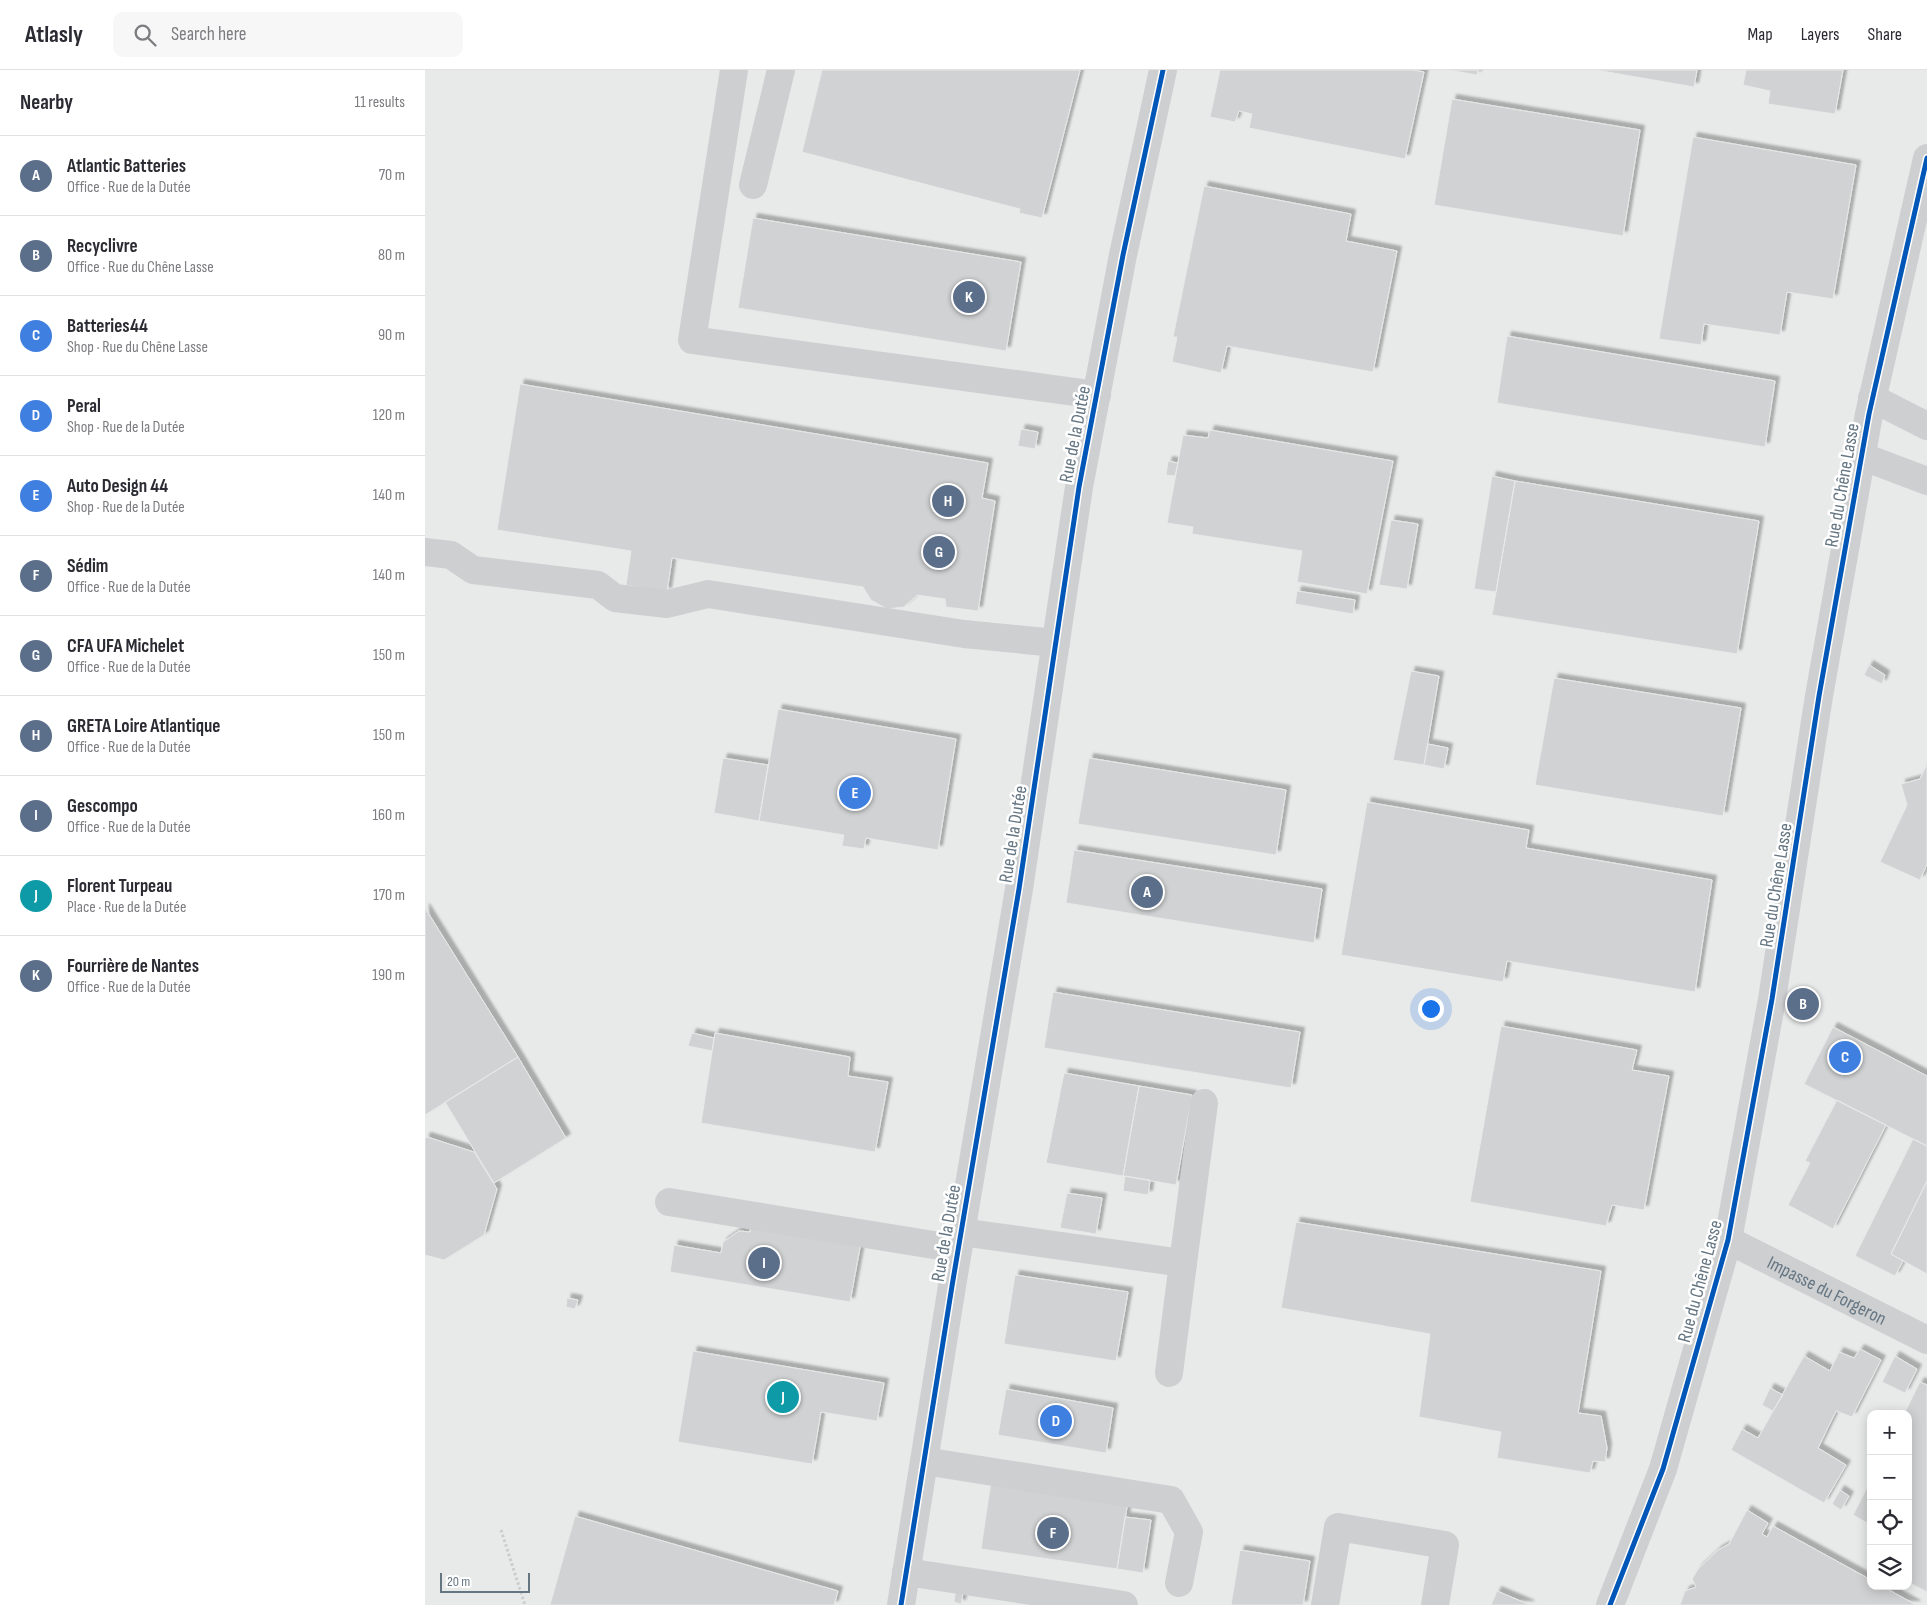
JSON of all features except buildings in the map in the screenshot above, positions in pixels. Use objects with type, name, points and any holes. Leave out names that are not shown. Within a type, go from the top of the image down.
[{"type":"street","points":[[734,70],[692,340],[1097,395]]},
{"type":"street","points":[[753,185],[781,70]]},
{"type":"street","name":"Rue de la Dutée","points":[[901,1605],[959,1240],[1019,890],[1079,487],[1123,256],[1163,70]]},
{"type":"street","name":"Rue du Chêne Lasse","points":[[1611,1605],[1663,1469],[1727,1240],[1772,999],[1819,696],[1861,456],[1872,398],[1927,158]]},
{"type":"street","points":[[1872,398],[1927,426]]},
{"type":"street","points":[[1861,456],[1927,481]]},
{"type":"street","points":[[425,552],[451,555],[473,570],[598,584],[615,598],[667,604],[708,594],[964,634],[1056,643]]},
{"type":"street","points":[[1169,1373],[1204,1103]]},
{"type":"street","points":[[669,1202],[959,1240],[1183,1263]]},
{"type":"street","name":"Impasse du Forgeron","points":[[1727,1240],[1927,1340]]},
{"type":"street","points":[[924,1461],[1171,1500],[1189,1532],[1179,1583]]},
{"type":"street","points":[[1325,1605],[1338,1527],[1445,1545],[1435,1605]]},
{"type":"street","points":[[906,1572],[999,1596],[1124,1605]]},
{"type":"path","points":[[501,1530],[525,1605]]},
{"type":"shaded area","points":[[425,70],[1927,70],[1927,1605],[425,1605]]},
{"type":"cycle path","points":[[901,1605],[952,1286],[1019,889],[1079,487],[1123,255],[1163,70]]},
{"type":"cycle path","points":[[1610,1605],[1663,1469],[1728,1240],[1772,999],[1819,696],[1869,414],[1927,158]]},
{"type":"place","name":"Fourrière de Nantes","points":[[969,297]]},
{"type":"place","name":"GRETA Loire Atlantique","points":[[948,501]]},
{"type":"place","name":"CFA UFA Michelet","points":[[939,552]]},
{"type":"place","name":"Auto Design 44","points":[[855,793]]},
{"type":"place","name":"Atlantic Batteries","points":[[1147,892]]},
{"type":"place","name":"Recyclivre","points":[[1803,1004]]},
{"type":"place","name":"Batteries44","points":[[1845,1057]]},
{"type":"place","name":"Gescompo","points":[[764,1263]]},
{"type":"place","name":"Florent Turpeau","points":[[783,1397]]},
{"type":"place","name":"Peral","points":[[1056,1421]]},
{"type":"place","name":"Sédim","points":[[1053,1533]]}]
